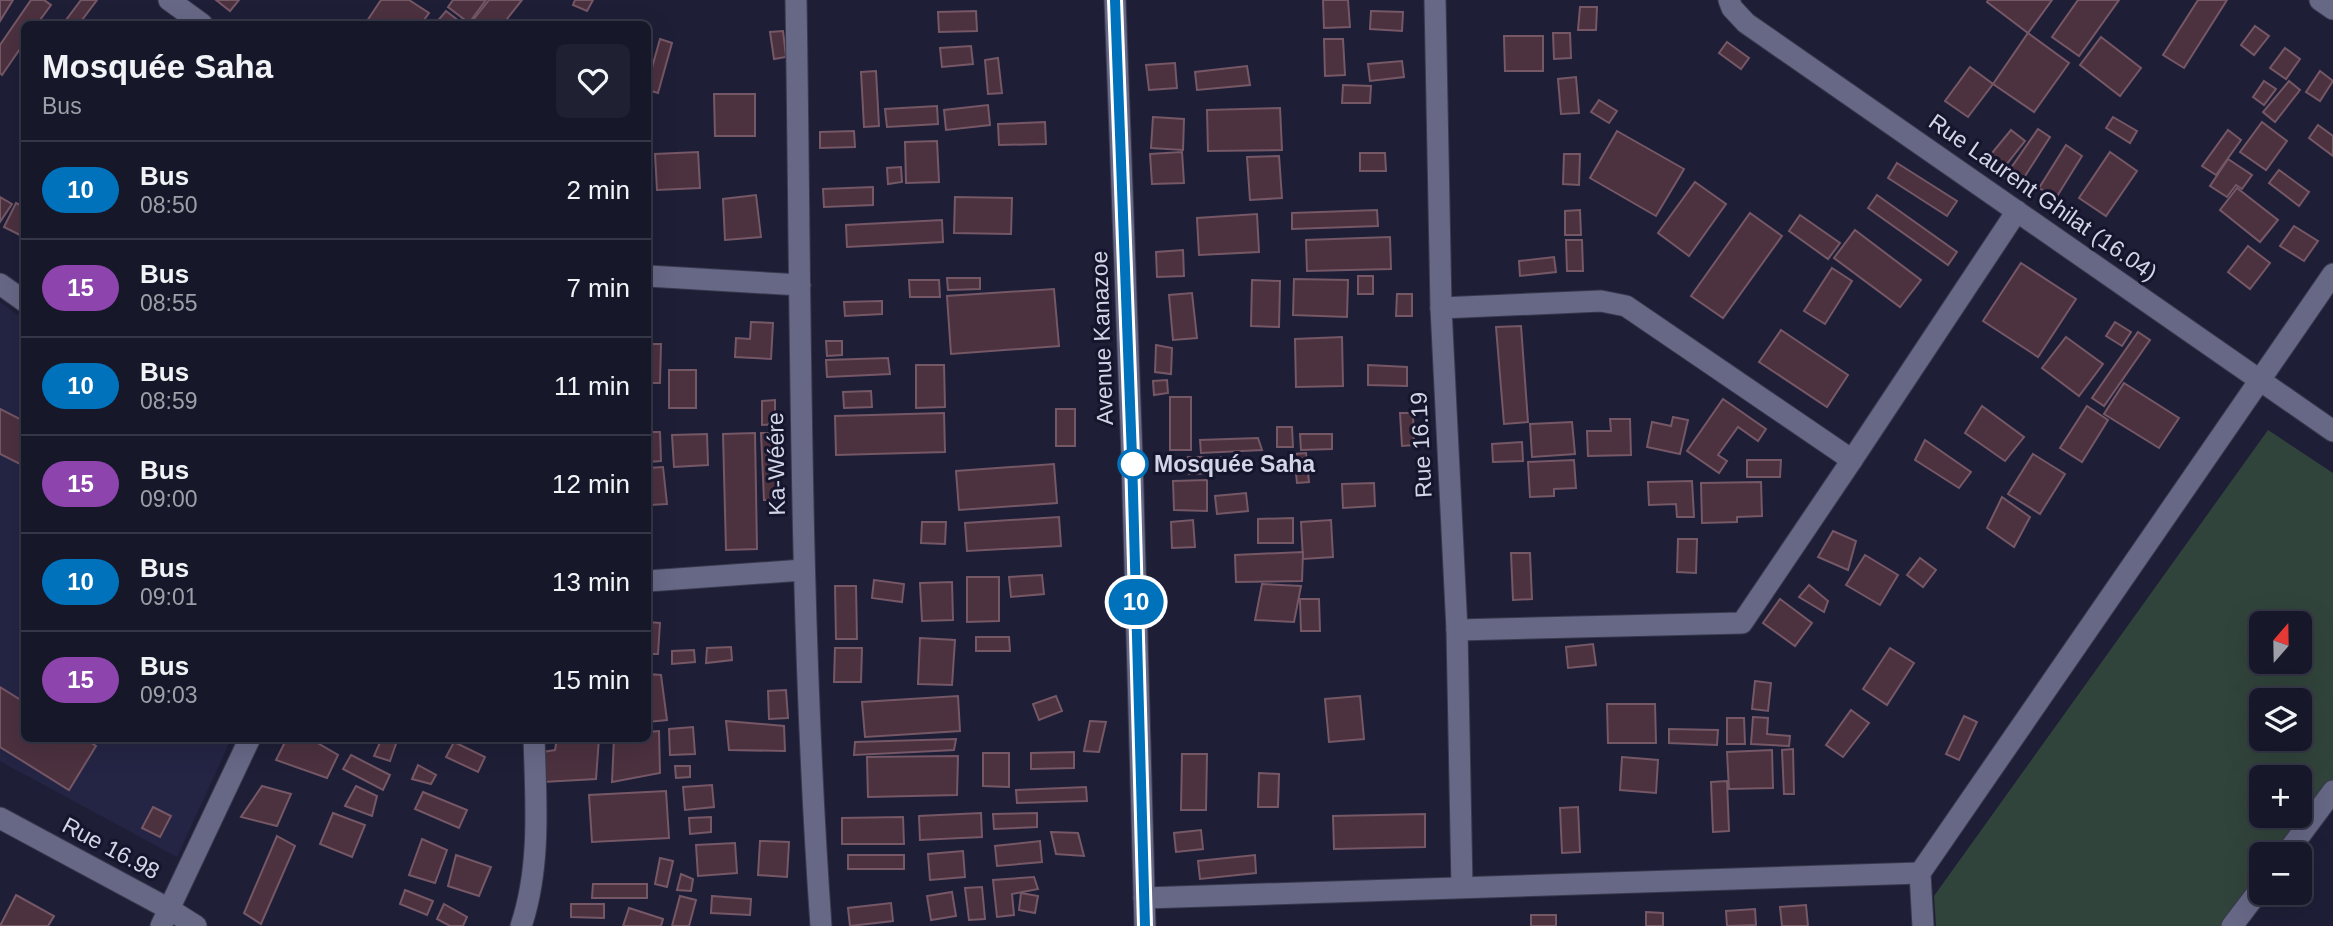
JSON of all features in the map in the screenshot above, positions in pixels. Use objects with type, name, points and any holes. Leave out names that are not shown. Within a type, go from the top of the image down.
[{"type":"street","points":[[169,0],[198,21]]},
{"type":"street","name":"Ka-Wéére","points":[[796,0],[803,570],[821,926]]},
{"type":"street","name":"Avenue Kanazoe","points":[[1115,0],[1132,457],[1145,926]]},
{"type":"street","name":"Rue 16.19","points":[[1435,0],[1441,308],[1457,630],[1462,887]]},
{"type":"street","name":"Rue Laurent Ghilat (16.04)","points":[[1729,0],[1732,8],[1746,23],[2333,431]]},
{"type":"street","points":[[2320,0],[2333,9]]},
{"type":"street","points":[[1457,630],[1742,623],[2017,211]]},
{"type":"street","points":[[1923,926],[1920,873],[2333,274]]},
{"type":"street","points":[[651,276],[800,285]]},
{"type":"street","points":[[0,284],[21,299]]},
{"type":"street","points":[[1441,308],[1601,301],[1626,306],[1852,460]]},
{"type":"street","points":[[651,581],[803,570]]},
{"type":"street","points":[[165,917],[248,742]]},
{"type":"street","points":[[521,926],[526,912],[535,846],[534,742]]},
{"type":"street","points":[[2295,842],[2333,791]]},
{"type":"street","name":"Rue 16.98","points":[[0,818],[165,917],[196,926]]},
{"type":"street","points":[[1144,898],[1920,873]]},
{"type":"street","points":[[2232,926],[2249,903]]},
{"type":"shaded area","points":[[0,302],[21,318],[21,742],[230,742],[177,857],[0,761]]},
{"type":"green space","points":[[2268,430],[2333,473],[2333,798],[2312,827],[2312,765],[2249,765],[2249,828],[2311,828],[2301,842],[2249,842],[2249,905],[2253,905],[2239,926],[1936,926],[1934,896]]},
{"type":"building","points":[[0,0],[13,0],[0,21]]},
{"type":"building","points":[[31,0],[44,0],[51,5],[39,21],[21,21],[21,47],[2,75],[0,45]]},
{"type":"building","points":[[81,0],[97,0],[81,21],[65,21]]},
{"type":"building","points":[[216,0],[239,0],[230,11]]},
{"type":"building","points":[[381,0],[409,0],[429,13],[423,21],[367,21]]},
{"type":"building","points":[[453,0],[486,0],[470,21],[466,21],[448,7]]},
{"type":"building","points":[[489,0],[522,0],[505,21],[472,21]]},
{"type":"building","points":[[575,0],[593,0],[587,11],[573,5]]},
{"type":"building","points":[[1323,0],[1348,0],[1350,27],[1324,28]]},
{"type":"building","points":[[2052,0],[2028,33],[1987,2]]},
{"type":"building","points":[[2078,0],[2119,0],[2079,56],[2052,37]]},
{"type":"building","points":[[2198,0],[2227,0],[2184,68],[2163,55]]},
{"type":"building","points":[[1580,7],[1597,7],[1596,30],[1578,30]]},
{"type":"building","points":[[446,11],[459,21],[438,21]]},
{"type":"building","points":[[976,11],[977,31],[939,32],[938,12]]},
{"type":"building","points":[[1371,11],[1403,12],[1402,31],[1370,29]]},
{"type":"building","points":[[2255,26],[2269,36],[2254,55],[2241,45]]},
{"type":"building","points":[[783,31],[786,57],[774,59],[770,32]]},
{"type":"building","points":[[1553,33],[1570,33],[1571,58],[1554,59]]},
{"type":"building","points":[[2028,33],[2069,63],[2034,112],[1993,84]]},
{"type":"building","points":[[1504,36],[1543,36],[1543,71],[1505,71]]},
{"type":"building","points":[[2101,37],[2141,68],[2120,96],[2080,65]]},
{"type":"building","points":[[660,39],[672,43],[658,93],[651,91],[651,71]]},
{"type":"building","points":[[1324,39],[1343,39],[1345,75],[1325,76]]},
{"type":"building","points":[[1727,42],[1749,58],[1741,69],[1719,53]]},
{"type":"building","points":[[971,46],[973,64],[942,67],[940,48]]},
{"type":"building","points":[[2285,48],[2300,59],[2286,79],[2270,68]]},
{"type":"building","points":[[998,58],[1002,93],[988,94],[985,60]]},
{"type":"building","points":[[1402,61],[1404,77],[1370,81],[1368,64]]},
{"type":"building","points":[[1175,63],[1177,88],[1149,90],[1146,65]]},
{"type":"building","points":[[1247,66],[1250,85],[1197,90],[1195,72]]},
{"type":"building","points":[[1970,67],[1993,84],[1968,117],[1945,101]]},
{"type":"building","points":[[876,71],[879,126],[864,127],[861,72]]},
{"type":"building","points":[[2320,71],[2333,81],[2320,101],[2306,92]]},
{"type":"building","points":[[1576,77],[1579,113],[1561,114],[1558,79]]},
{"type":"building","points":[[2264,81],[2276,89],[2264,105],[2253,97]]},
{"type":"building","points":[[2289,81],[2300,90],[2275,122],[2263,112]]},
{"type":"building","points":[[1343,85],[1371,86],[1370,103],[1342,103]]},
{"type":"building","points":[[714,94],[755,94],[755,136],[715,136]]},
{"type":"building","points":[[1599,100],[1617,111],[1609,123],[1591,112]]},
{"type":"building","points":[[988,105],[990,125],[946,130],[944,110]]},
{"type":"building","points":[[937,106],[938,124],[887,127],[885,109]]},
{"type":"building","points":[[1280,108],[1282,150],[1208,151],[1207,110]]},
{"type":"building","points":[[1153,117],[1184,119],[1183,150],[1151,148]]},
{"type":"building","points":[[2113,117],[2137,131],[2130,143],[2106,128]]},
{"type":"building","points":[[1045,122],[1046,144],[999,145],[998,124]]},
{"type":"building","points":[[2262,122],[2287,141],[2266,170],[2240,152]]},
{"type":"building","points":[[2318,125],[2333,136],[2333,156],[2309,138]]},
{"type":"building","points":[[2038,129],[2050,137],[2018,187],[2004,178]]},
{"type":"building","points":[[2011,130],[2025,141],[2002,170],[1987,159]]},
{"type":"building","points":[[2228,130],[2241,140],[2216,175],[2202,166]]},
{"type":"building","points":[[854,131],[855,147],[820,148],[820,132]]},
{"type":"building","points":[[1617,131],[1684,169],[1656,216],[1590,178]]},
{"type":"building","points":[[937,141],[939,182],[906,183],[905,142]]},
{"type":"building","points":[[2066,145],[2082,156],[2056,198],[2039,188]]},
{"type":"building","points":[[698,152],[700,188],[657,190],[655,154]]},
{"type":"building","points":[[1182,152],[1184,183],[1152,184],[1150,154]]},
{"type":"building","points":[[2110,152],[2137,171],[2106,216],[2079,198]]},
{"type":"building","points":[[1360,153],[1385,153],[1386,171],[1360,171]]},
{"type":"building","points":[[1564,154],[1580,154],[1579,185],[1563,184]]},
{"type":"building","points":[[1279,156],[1282,198],[1250,200],[1247,157]]},
{"type":"building","points":[[2228,159],[2252,175],[2242,189],[2236,185],[2227,197],[2210,186]]},
{"type":"building","points":[[1897,163],[1957,201],[1947,216],[1888,178]]},
{"type":"building","points":[[901,167],[902,182],[888,184],[887,168]]},
{"type":"building","points":[[2279,170],[2309,192],[2299,206],[2269,183]]},
{"type":"building","points":[[1695,182],[1726,204],[1689,256],[1658,233]]},
{"type":"building","points":[[873,187],[873,205],[824,207],[823,189]]},
{"type":"building","points":[[2237,188],[2278,220],[2260,242],[2220,210]]},
{"type":"building","points":[[756,195],[761,237],[725,240],[723,199]]},
{"type":"building","points":[[1877,195],[1957,252],[1948,265],[1868,208]]},
{"type":"building","points":[[0,197],[12,204],[0,222]]},
{"type":"building","points":[[955,197],[1012,198],[1011,234],[954,233]]},
{"type":"building","points":[[16,203],[21,206],[20,235],[4,227]]},
{"type":"building","points":[[1377,210],[1378,226],[1292,229],[1292,213]]},
{"type":"building","points":[[1580,210],[1581,235],[1565,235],[1565,211]]},
{"type":"building","points":[[1750,213],[1782,236],[1723,318],[1691,296]]},
{"type":"building","points":[[1257,214],[1259,252],[1199,255],[1197,218]]},
{"type":"building","points":[[1800,215],[1840,243],[1828,259],[1789,231]]},
{"type":"building","points":[[942,220],[943,242],[847,247],[846,225]]},
{"type":"building","points":[[2294,226],[2318,241],[2304,261],[2280,246]]},
{"type":"building","points":[[1855,230],[1921,280],[1900,307],[1834,258]]},
{"type":"building","points":[[1390,237],[1391,269],[1307,271],[1306,240]]},
{"type":"building","points":[[1566,240],[1582,240],[1583,271],[1567,271]]},
{"type":"building","points":[[2248,246],[2270,263],[2250,289],[2228,272]]},
{"type":"building","points":[[1183,250],[1184,276],[1157,277],[1156,252]]},
{"type":"building","points":[[1554,257],[1556,272],[1520,276],[1519,261]]},
{"type":"building","points":[[2021,263],[2076,299],[2038,357],[1983,321]]},
{"type":"building","points":[[1832,268],[1852,281],[1825,324],[1804,311]]},
{"type":"building","points":[[1358,276],[1373,276],[1373,294],[1358,294]]},
{"type":"building","points":[[947,278],[980,278],[980,289],[948,290]]},
{"type":"building","points":[[1294,279],[1348,280],[1347,317],[1293,315]]},
{"type":"building","points":[[909,280],[939,280],[940,297],[910,297]]},
{"type":"building","points":[[1252,280],[1280,281],[1279,327],[1251,326]]},
{"type":"building","points":[[1054,289],[1059,346],[951,354],[947,296]]},
{"type":"building","points":[[1192,293],[1197,338],[1173,340],[1169,295]]},
{"type":"building","points":[[1397,294],[1412,294],[1412,316],[1396,316]]},
{"type":"building","points":[[882,301],[882,314],[845,316],[844,302]]},
{"type":"building","points":[[751,322],[773,323],[771,359],[735,357],[736,338],[750,339]]},
{"type":"building","points":[[2115,322],[2131,332],[2122,346],[2106,336]]},
{"type":"building","points":[[1521,326],[1528,422],[1504,424],[1496,327]]},
{"type":"building","points":[[1781,330],[1848,375],[1827,407],[1759,362]]},
{"type":"building","points":[[2138,332],[2150,340],[2104,406],[2092,398]]},
{"type":"building","points":[[1342,337],[1343,386],[1296,387],[1295,339]]},
{"type":"building","points":[[2066,337],[2103,364],[2079,396],[2042,368]]},
{"type":"building","points":[[826,341],[842,341],[842,355],[827,356]]},
{"type":"building","points":[[651,344],[661,344],[660,383],[651,383]]},
{"type":"building","points":[[1156,345],[1172,348],[1171,374],[1155,372]]},
{"type":"building","points":[[888,358],[890,374],[827,377],[826,360]]},
{"type":"building","points":[[916,365],[944,365],[945,407],[916,408]]},
{"type":"building","points":[[1368,365],[1407,367],[1407,386],[1368,385]]},
{"type":"building","points":[[669,370],[696,370],[696,408],[669,408]]},
{"type":"building","points":[[1167,380],[1168,393],[1154,395],[1153,381]]},
{"type":"building","points":[[2124,383],[2179,418],[2159,448],[2104,414]]},
{"type":"building","points":[[871,391],[872,407],[844,408],[843,392]]},
{"type":"building","points":[[1170,397],[1191,397],[1191,450],[1170,450]]},
{"type":"building","points":[[1723,399],[1766,429],[1758,441],[1738,427],[1718,455],[1727,461],[1719,473],[1687,451]]},
{"type":"building","points":[[775,400],[775,424],[762,425],[762,401]]},
{"type":"building","points":[[1982,406],[2024,437],[2005,461],[1965,433]]},
{"type":"building","points":[[2087,406],[2108,420],[2082,462],[2060,448]]},
{"type":"building","points":[[0,409],[21,420],[21,464],[0,454]]},
{"type":"building","points":[[1056,409],[1075,409],[1075,446],[1056,446]]},
{"type":"building","points":[[944,413],[945,452],[836,455],[835,416]]},
{"type":"building","points":[[1400,413],[1413,413],[1414,445],[1402,446]]},
{"type":"building","points":[[1673,417],[1688,420],[1680,454],[1647,447],[1652,422],[1671,426]]},
{"type":"building","points":[[1610,419],[1630,419],[1631,455],[1588,456],[1587,431],[1611,431]]},
{"type":"building","points":[[1572,422],[1575,454],[1532,457],[1530,424]]},
{"type":"building","points":[[1277,427],[1292,427],[1293,447],[1277,447]]},
{"type":"building","points":[[651,432],[660,432],[661,461],[651,462]]},
{"type":"building","points":[[755,433],[757,549],[726,550],[723,434]]},
{"type":"building","points":[[761,433],[778,433],[780,500],[764,500]]},
{"type":"building","points":[[707,434],[708,465],[674,467],[672,435]]},
{"type":"building","points":[[1300,434],[1332,434],[1332,449],[1301,450]]},
{"type":"building","points":[[1258,438],[1262,450],[1201,453],[1200,440]]},
{"type":"building","points":[[1925,440],[1971,472],[1959,488],[1915,460]]},
{"type":"building","points":[[1522,442],[1523,461],[1493,462],[1492,444]]},
{"type":"building","points":[[1306,453],[1309,482],[1297,483],[1294,454]]},
{"type":"building","points":[[2033,454],[2065,474],[2040,514],[2008,494]]},
{"type":"building","points":[[1188,457],[1221,457],[1221,473],[1189,474]]},
{"type":"building","points":[[1574,460],[1576,488],[1554,489],[1554,496],[1530,497],[1528,462]]},
{"type":"building","points":[[1747,460],[1781,460],[1780,477],[1747,477]]},
{"type":"building","points":[[1054,464],[1057,503],[959,510],[956,471]]},
{"type":"building","points":[[663,467],[667,504],[651,505],[651,468]]},
{"type":"building","points":[[1207,480],[1207,511],[1174,510],[1173,481]]},
{"type":"building","points":[[1692,481],[1694,517],[1677,517],[1676,504],[1649,505],[1648,482]]},
{"type":"building","points":[[1761,482],[1762,516],[1737,517],[1737,522],[1702,523],[1701,483]]},
{"type":"building","points":[[1374,483],[1375,506],[1343,508],[1342,484]]},
{"type":"building","points":[[1246,493],[1248,511],[1217,514],[1215,496]]},
{"type":"building","points":[[2002,497],[2030,517],[2014,547],[1987,528]]},
{"type":"building","points":[[1059,517],[1061,546],[967,551],[965,523]]},
{"type":"building","points":[[1293,518],[1293,543],[1258,543],[1258,519]]},
{"type":"building","points":[[1193,520],[1195,547],[1172,548],[1171,522]]},
{"type":"building","points":[[1331,520],[1333,557],[1303,559],[1301,522]]},
{"type":"building","points":[[922,522],[946,522],[945,544],[921,543]]},
{"type":"building","points":[[1833,531],[1856,541],[1848,570],[1818,557]]},
{"type":"building","points":[[1678,539],[1697,539],[1696,573],[1677,572]]},
{"type":"building","points":[[1303,552],[1302,581],[1236,582],[1235,555]]},
{"type":"building","points":[[1511,553],[1530,553],[1532,599],[1513,600]]},
{"type":"building","points":[[1865,555],[1898,575],[1880,605],[1846,585]]},
{"type":"building","points":[[1920,558],[1936,570],[1923,587],[1907,575]]},
{"type":"building","points":[[1042,575],[1044,594],[1011,597],[1009,577]]},
{"type":"building","points":[[967,577],[999,577],[999,621],[967,622]]},
{"type":"building","points":[[874,580],[904,584],[902,602],[872,598]]},
{"type":"building","points":[[952,582],[953,620],[922,621],[920,583]]},
{"type":"building","points":[[1262,584],[1301,586],[1294,622],[1255,620]]},
{"type":"building","points":[[1809,585],[1828,601],[1824,612],[1799,597]]},
{"type":"building","points":[[835,586],[856,586],[857,639],[836,639]]},
{"type":"building","points":[[1300,599],[1319,599],[1320,631],[1301,631]]},
{"type":"building","points":[[1780,599],[1812,623],[1795,646],[1763,623]]},
{"type":"building","points":[[651,622],[660,623],[658,654],[651,654]]},
{"type":"building","points":[[976,637],[1009,637],[1010,651],[976,651]]},
{"type":"building","points":[[920,638],[955,640],[952,685],[918,684]]},
{"type":"building","points":[[1593,644],[1596,665],[1568,668],[1566,647]]},
{"type":"building","points":[[731,647],[732,660],[706,663],[707,648]]},
{"type":"building","points":[[835,648],[862,648],[861,682],[834,682]]},
{"type":"building","points":[[1890,648],[1914,663],[1887,705],[1863,689]]},
{"type":"building","points":[[694,650],[695,662],[672,664],[672,651]]},
{"type":"building","points":[[651,674],[661,675],[667,720],[651,722]]},
{"type":"building","points":[[1755,681],[1771,683],[1768,711],[1752,709]]},
{"type":"building","points":[[0,687],[21,700],[21,742],[90,742],[96,746],[69,790],[0,747]]},
{"type":"building","points":[[786,690],[788,718],[769,719],[768,691]]},
{"type":"building","points":[[958,696],[960,731],[865,737],[862,702]]},
{"type":"building","points":[[1056,696],[1062,711],[1039,720],[1033,704]]},
{"type":"building","points":[[1360,696],[1364,739],[1329,742],[1325,699]]},
{"type":"building","points":[[1607,704],[1655,704],[1656,743],[1608,743]]},
{"type":"building","points":[[1851,710],[1869,723],[1843,757],[1826,745]]},
{"type":"building","points":[[1964,716],[1977,722],[1959,760],[1946,754]]},
{"type":"building","points":[[1753,717],[1768,718],[1767,734],[1790,736],[1789,746],[1751,744]]},
{"type":"building","points":[[1727,718],[1744,718],[1745,744],[1727,744]]},
{"type":"building","points":[[726,721],[784,726],[785,751],[729,750]]},
{"type":"building","points":[[1090,721],[1106,722],[1099,752],[1084,751]]},
{"type":"building","points":[[693,727],[695,754],[670,755],[669,729]]},
{"type":"building","points":[[1669,729],[1718,730],[1717,745],[1669,743]]},
{"type":"building","points":[[659,731],[660,773],[612,782],[614,742],[651,742],[651,732]]},
{"type":"building","points":[[956,739],[954,750],[854,755],[855,742]]},
{"type":"building","points":[[285,742],[316,742],[338,755],[327,778],[276,760]]},
{"type":"building","points":[[380,742],[397,742],[390,761],[374,756]]},
{"type":"building","points":[[454,742],[485,757],[478,772],[446,757]]},
{"type":"building","points":[[556,742],[599,742],[596,779],[543,782],[542,752],[555,750]]},
{"type":"building","points":[[1793,749],[1794,794],[1784,794],[1782,750]]},
{"type":"building","points":[[1772,750],[1773,788],[1729,789],[1727,752]]},
{"type":"building","points":[[1074,752],[1074,768],[1031,769],[1031,753]]},
{"type":"building","points":[[983,753],[1009,753],[1009,787],[983,786]]},
{"type":"building","points":[[1182,754],[1207,754],[1206,810],[1181,810]]},
{"type":"building","points":[[351,755],[390,775],[383,790],[343,769]]},
{"type":"building","points":[[958,756],[957,795],[868,797],[867,757]]},
{"type":"building","points":[[1622,757],[1658,760],[1656,793],[1620,790]]},
{"type":"building","points":[[418,765],[436,775],[431,784],[412,779]]},
{"type":"building","points":[[675,766],[690,766],[690,777],[676,778]]},
{"type":"building","points":[[1259,773],[1279,774],[1278,807],[1258,807]]},
{"type":"building","points":[[1727,781],[1729,831],[1713,832],[1711,782]]},
{"type":"building","points":[[712,785],[714,807],[685,810],[683,787]]},
{"type":"building","points":[[262,786],[291,794],[277,826],[241,817]]},
{"type":"building","points":[[356,786],[377,796],[372,816],[345,806]]},
{"type":"building","points":[[1086,787],[1087,801],[1017,803],[1016,790]]},
{"type":"building","points":[[666,791],[669,838],[592,842],[589,795]]},
{"type":"building","points":[[423,792],[467,810],[459,828],[415,809]]},
{"type":"building","points":[[153,807],[171,816],[160,837],[142,828]]},
{"type":"building","points":[[1578,807],[1580,852],[1562,853],[1560,808]]},
{"type":"building","points":[[333,813],[365,825],[352,857],[320,844]]},
{"type":"building","points":[[981,813],[982,837],[920,840],[919,816]]},
{"type":"building","points":[[1037,813],[1037,827],[994,829],[993,814]]},
{"type":"building","points":[[1425,814],[1425,847],[1334,849],[1333,816]]},
{"type":"building","points":[[711,817],[711,832],[690,834],[689,818]]},
{"type":"building","points":[[903,817],[904,844],[842,844],[842,818]]},
{"type":"building","points":[[1201,830],[1203,849],[1176,852],[1174,833]]},
{"type":"building","points":[[1051,832],[1078,833],[1084,856],[1056,854]]},
{"type":"building","points":[[277,836],[295,846],[261,924],[244,913]]},
{"type":"building","points":[[422,839],[447,850],[435,883],[409,875]]},
{"type":"building","points":[[760,841],[789,842],[787,877],[758,875]]},
{"type":"building","points":[[1040,841],[1042,862],[997,866],[995,846]]},
{"type":"building","points":[[735,843],[737,873],[698,876],[696,845]]},
{"type":"building","points":[[963,851],[965,877],[930,880],[928,854]]},
{"type":"building","points":[[456,855],[491,867],[479,896],[448,886]]},
{"type":"building","points":[[848,855],[904,855],[904,869],[848,869]]},
{"type":"building","points":[[1255,855],[1256,873],[1200,879],[1198,861]]},
{"type":"building","points":[[660,858],[673,861],[667,887],[655,884]]},
{"type":"building","points":[[681,874],[693,879],[691,891],[677,890]]},
{"type":"building","points":[[1034,877],[1038,889],[1012,894],[1014,915],[997,917],[993,880]]},
{"type":"building","points":[[593,884],[647,884],[647,898],[592,898]]},
{"type":"building","points":[[982,887],[985,919],[969,920],[965,888]]},
{"type":"building","points":[[405,890],[433,901],[427,915],[400,904]]},
{"type":"building","points":[[952,892],[956,916],[931,920],[927,896]]},
{"type":"building","points":[[1021,893],[1038,896],[1035,913],[1019,910]]},
{"type":"building","points":[[16,895],[54,916],[48,926],[0,926]]},
{"type":"building","points":[[680,896],[696,900],[689,926],[672,926]]},
{"type":"building","points":[[712,896],[751,899],[750,915],[711,913]]},
{"type":"building","points":[[891,903],[893,921],[850,926],[848,908]]},
{"type":"building","points":[[444,904],[467,917],[463,926],[450,926],[437,919]]},
{"type":"building","points":[[571,904],[604,904],[604,918],[571,917]]},
{"type":"building","points":[[1806,905],[1808,926],[1782,926],[1780,907]]},
{"type":"building","points":[[629,908],[663,919],[661,926],[623,926]]},
{"type":"building","points":[[1755,909],[1756,925],[1727,926],[1726,911]]},
{"type":"building","points":[[1646,912],[1663,913],[1663,926],[1646,926]]},
{"type":"building","points":[[1531,915],[1556,915],[1556,926],[1531,926]]},
{"type":"bus line","name":"10","points":[[1115,0],[1132,457],[1145,926]]},
{"type":"place","name":"Mosquée Saha","points":[[1133,464]]}]
